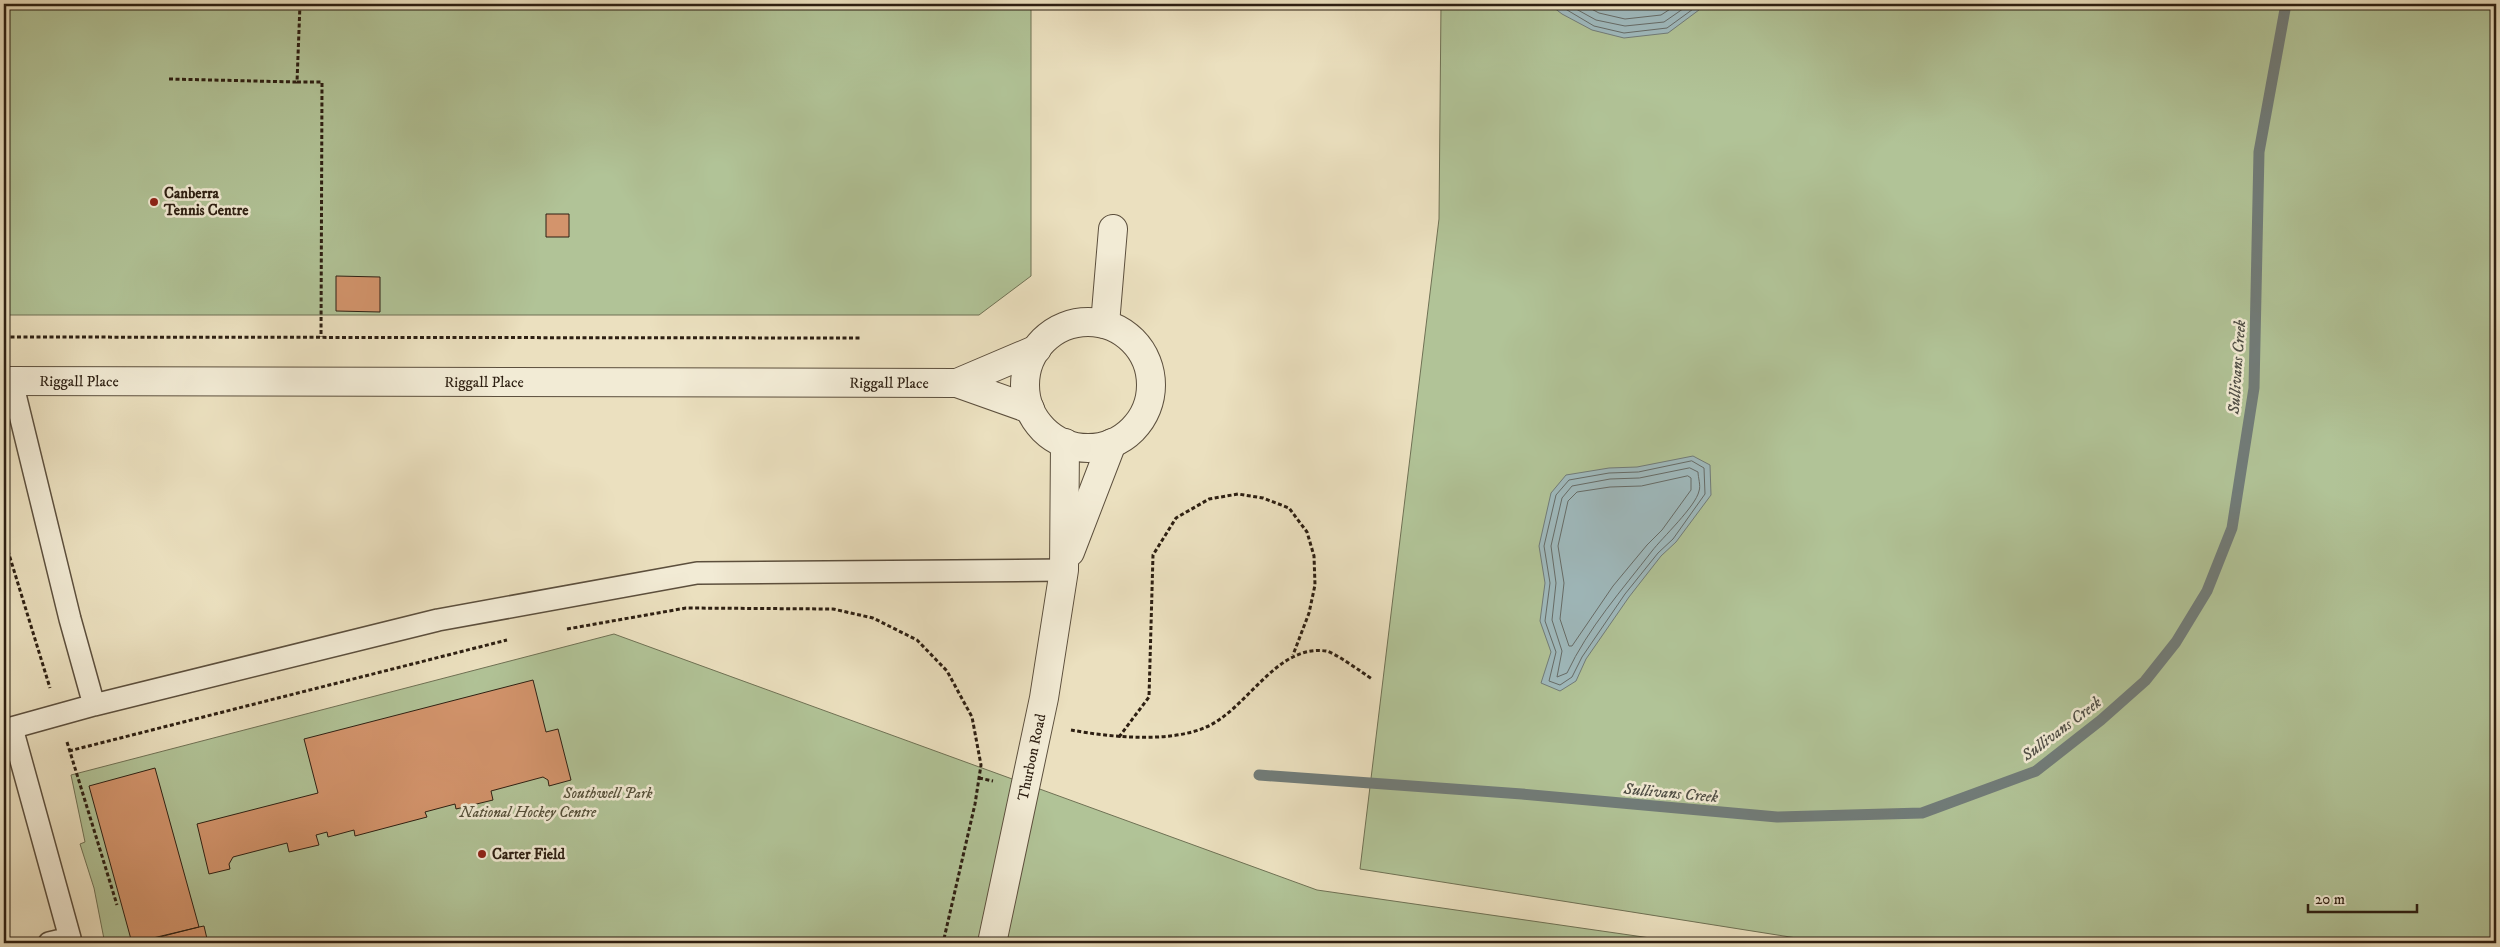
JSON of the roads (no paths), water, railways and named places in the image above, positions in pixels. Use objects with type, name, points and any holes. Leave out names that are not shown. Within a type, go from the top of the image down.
[{"type":"street","points":[[1105,324],[1113,230]]},
{"type":"street","points":[[1086,322],[1105,324],[1123,332],[1138,345],[1148,362],[1152,381],[1150,400],[1142,418],[1129,433],[1097,447],[1080,447],[1065,443],[1051,435],[1038,423],[1030,409],[1026,381],[1028,368],[1037,349],[1050,335],[1067,325],[1086,322]]},
{"type":"street","name":"Riggall Place","points":[[957,383],[1037,349]]},
{"type":"street","name":"Riggall Place","points":[[6,383],[957,383],[1030,409]]},
{"type":"street","name":"Thurbon Road","points":[[1064,570],[1112,442]]},
{"type":"street","name":"Thurbon Road","points":[[992,943],[1039,722],[1064,570],[1065,443]]},
{"type":"lane","points":[[6,383],[94,705]]},
{"type":"lane","points":[[49,943],[70,938],[8,729],[94,705],[438,620],[697,573],[1064,570]]},
{"type":"water","points":[[1549,4],[1707,4],[1668,33],[1624,38],[1592,30],[1562,14]]},
{"type":"water","points":[[1693,456],[1710,465],[1711,495],[1676,542],[1661,556],[1629,597],[1586,659],[1576,681],[1560,691],[1541,683],[1551,652],[1540,621],[1545,583],[1539,546],[1551,493],[1566,475],[1609,468],[1637,467]]},
{"type":"waterway","name":"Sullivans Creek","points":[[1259,775],[1522,794],[1777,817],[1922,813],[2036,771],[2101,720],[2145,681],[2176,642],[2207,591],[2232,528],[2254,388],[2259,152],[2286,4]]},
{"type":"place","name":"Canberra Tennis Centre","points":[[154,202]]},
{"type":"place","name":"Carter Field","points":[[482,854]]},
{"type":"park label","name":"Southwell Park","points":[[608,793]]},
{"type":"park label","name":"National Hockey Centre","points":[[528,812]]}]
